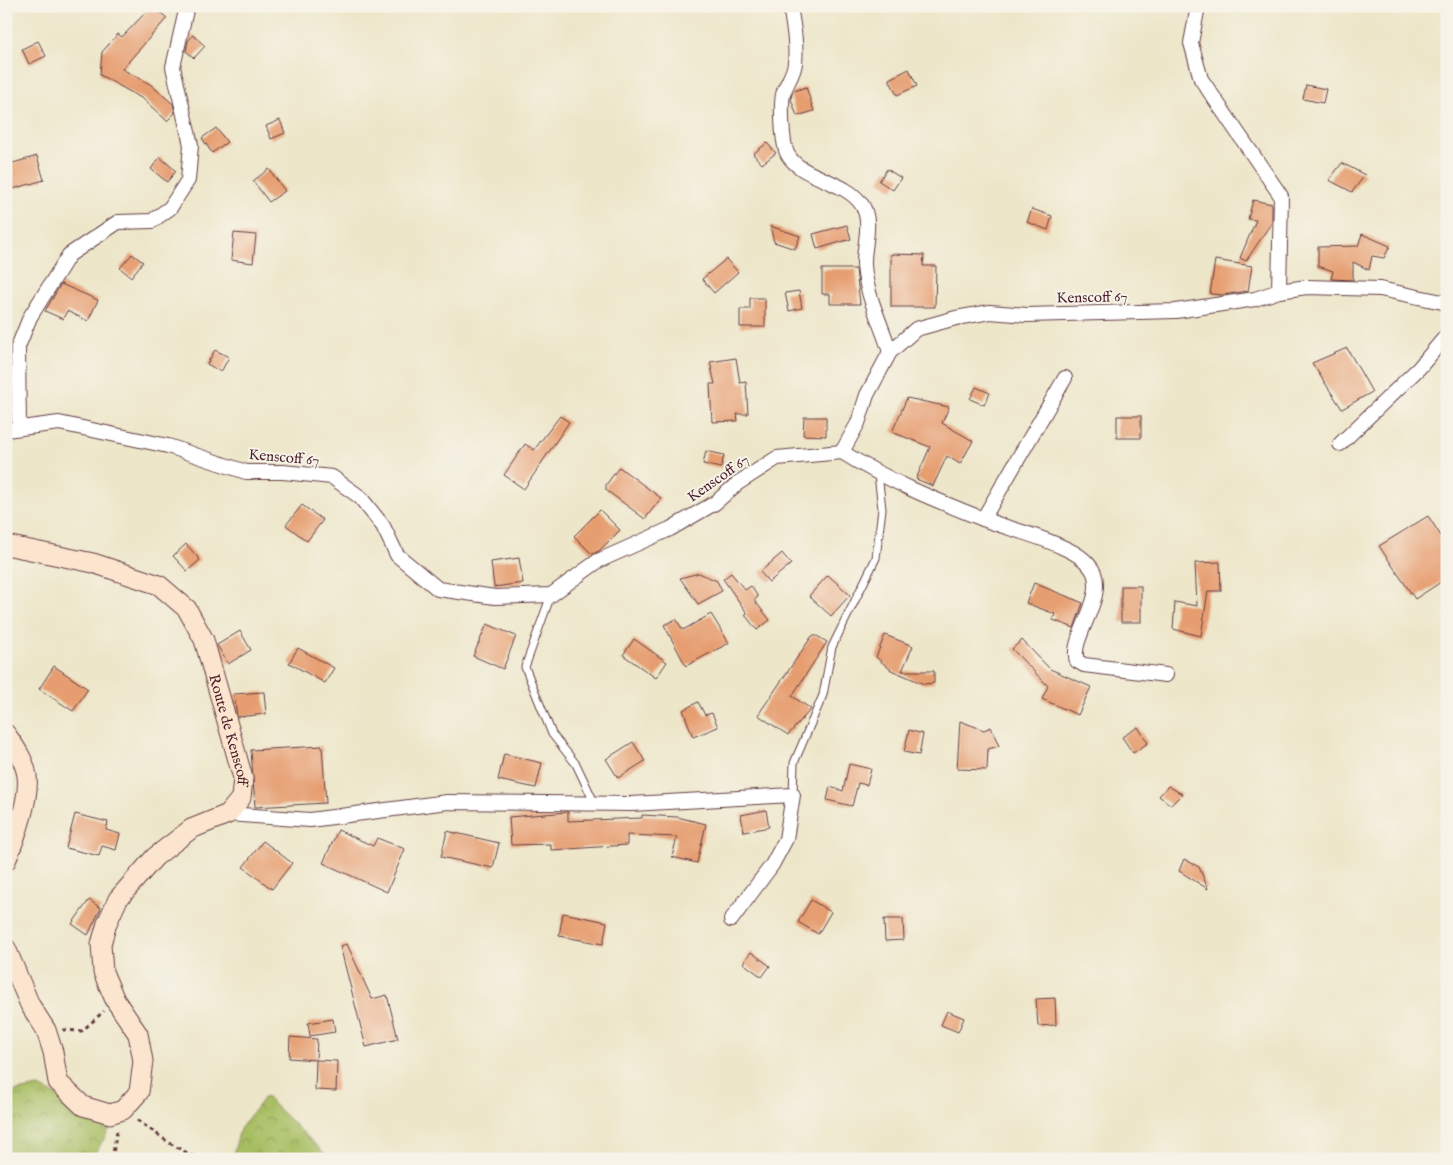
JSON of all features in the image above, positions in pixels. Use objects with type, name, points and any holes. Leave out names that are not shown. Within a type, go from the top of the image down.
[{"type":"main road","name":"Route de Kenscoff","points":[[6,544],[93,564],[158,585],[186,609],[204,640],[243,778],[241,798],[228,814]]},
{"type":"main road","points":[[6,734],[22,760],[27,777],[24,805],[6,861]]},
{"type":"main road","points":[[6,948],[30,1005],[46,1030],[53,1052],[58,1082],[83,1106],[110,1114],[122,1110],[139,1092],[143,1061],[138,1034],[115,1000],[103,972],[101,944],[107,922],[118,899],[155,857],[191,829],[228,814]]},
{"type":"street","points":[[13,428],[18,347],[30,317],[69,255],[118,222],[152,221],[170,208],[188,180],[190,145],[174,67],[188,6]]},
{"type":"street","points":[[790,6],[796,40],[795,64],[784,92],[782,104],[785,144],[788,155],[798,165],[852,193],[863,206],[866,216],[864,262],[866,287],[881,321],[890,352]]},
{"type":"street","points":[[1198,6],[1191,43],[1201,79],[1281,196],[1279,291]]},
{"type":"street","name":"Kenscoff 67","points":[[13,428],[59,423],[168,446],[246,472],[283,472],[332,477],[360,497],[383,526],[397,555],[438,589],[495,597],[551,594],[598,561],[670,528],[716,503],[738,483],[777,458],[842,452],[858,423],[867,395],[890,352],[916,330],[956,318],[990,312],[1027,315],[1176,311],[1255,299],[1279,291],[1306,287],[1380,289],[1447,303]]},
{"type":"street","points":[[1340,444],[1419,368],[1447,335]]},
{"type":"street","points":[[983,519],[1064,378]]},
{"type":"street","points":[[842,452],[878,474],[983,519],[1061,546],[1083,559],[1094,573],[1096,584],[1093,605],[1076,651],[1077,660],[1080,663],[1166,675]]},
{"type":"street","points":[[228,814],[310,820],[447,802],[595,804],[743,800],[793,795],[786,839],[772,866],[731,920]]},
{"type":"lane","points":[[793,795],[794,763],[823,695],[832,647],[876,558],[882,509],[878,474]]},
{"type":"lane","points":[[551,594],[525,667],[552,734],[576,764],[595,804]]},
{"type":"path","points":[[46,1030],[82,1031],[115,1000]]},
{"type":"path","points":[[112,1159],[122,1110],[171,1144],[198,1159]]},
{"type":"green space","points":[[39,1087],[113,1123],[92,1159],[6,1159],[6,1093]]},
{"type":"green space","points":[[265,1096],[330,1159],[232,1159],[240,1129]]},
{"type":"building","points":[[152,6],[167,18],[122,69],[150,84],[173,104],[175,113],[167,121],[143,99],[100,75],[102,52],[118,34],[122,37]]},
{"type":"building","points":[[193,35],[205,46],[194,58],[186,51],[188,41]]},
{"type":"building","points":[[38,41],[46,56],[29,64],[22,49]]},
{"type":"building","points":[[909,69],[917,86],[897,95],[889,79]]},
{"type":"building","points":[[1306,85],[1326,89],[1323,103],[1303,99]]},
{"type":"building","points":[[806,87],[814,111],[797,116],[791,99],[792,94],[794,91]]},
{"type":"building","points":[[280,120],[285,133],[271,139],[266,126]]},
{"type":"building","points":[[216,128],[227,142],[212,153],[202,138]]},
{"type":"building","points":[[767,143],[776,153],[762,164],[753,154]]},
{"type":"building","points":[[37,156],[44,180],[6,191],[6,165]]},
{"type":"building","points":[[160,157],[176,171],[167,182],[151,169]]},
{"type":"building","points":[[1342,163],[1365,175],[1352,192],[1329,180]]},
{"type":"building","points":[[269,169],[285,191],[269,202],[253,181]]},
{"type":"building","points":[[887,169],[901,178],[893,190],[879,181]]},
{"type":"building","points":[[1253,200],[1272,204],[1272,222],[1246,261],[1240,258],[1256,220],[1248,219]]},
{"type":"building","points":[[1032,209],[1052,216],[1048,230],[1027,222]]},
{"type":"building","points":[[847,225],[851,239],[817,249],[813,234]]},
{"type":"building","points":[[770,226],[800,236],[795,249],[774,242]]},
{"type":"building","points":[[234,233],[256,235],[253,263],[231,260]]},
{"type":"building","points":[[1362,234],[1390,246],[1384,258],[1372,256],[1369,270],[1353,262],[1353,280],[1331,279],[1333,271],[1318,266],[1318,247],[1358,246]]},
{"type":"building","points":[[132,254],[143,262],[131,277],[120,268]]},
{"type":"building","points":[[891,254],[924,255],[923,266],[936,266],[935,307],[891,307]]},
{"type":"building","points":[[726,259],[738,272],[714,293],[702,279]]},
{"type":"building","points":[[1215,260],[1252,266],[1248,291],[1223,295],[1210,294]]},
{"type":"building","points":[[822,269],[856,269],[860,304],[830,304],[830,294],[822,294]]},
{"type":"building","points":[[61,284],[98,300],[88,321],[67,311],[63,319],[45,311]]},
{"type":"building","points":[[799,291],[802,308],[789,311],[785,293]]},
{"type":"building","points":[[750,298],[765,298],[765,327],[740,327],[740,309],[750,309]]},
{"type":"building","points":[[1347,348],[1372,392],[1342,409],[1312,363]]},
{"type":"building","points":[[215,350],[229,357],[221,372],[207,364]]},
{"type":"building","points":[[736,358],[740,383],[746,382],[748,414],[737,414],[738,421],[712,422],[710,384],[715,384],[710,362]]},
{"type":"building","points":[[976,387],[990,393],[984,405],[970,399]]},
{"type":"building","points":[[907,398],[949,407],[942,423],[973,441],[960,464],[947,456],[933,486],[916,479],[930,447],[892,432]]},
{"type":"building","points":[[560,416],[569,422],[524,489],[504,475],[525,444],[534,450]]},
{"type":"building","points":[[1117,416],[1141,416],[1141,438],[1117,438]]},
{"type":"building","points":[[804,417],[826,417],[826,436],[803,435]]},
{"type":"building","points":[[706,451],[724,455],[721,468],[703,464]]},
{"type":"building","points":[[619,467],[661,498],[645,519],[606,490],[606,485]]},
{"type":"building","points":[[302,505],[323,520],[307,541],[286,525]]},
{"type":"building","points":[[600,510],[620,530],[599,551],[592,554],[574,536]]},
{"type":"building","points":[[1428,516],[1447,545],[1447,578],[1415,599],[1379,546]]},
{"type":"building","points":[[186,544],[200,560],[187,571],[173,556]]},
{"type":"building","points":[[782,553],[791,564],[769,582],[760,572]]},
{"type":"building","points":[[519,558],[523,583],[494,587],[491,562]]},
{"type":"building","points":[[1220,562],[1221,591],[1208,591],[1201,636],[1173,629],[1175,602],[1197,606],[1195,563]]},
{"type":"building","points":[[699,573],[717,581],[722,591],[698,604],[680,578]]},
{"type":"building","points":[[731,573],[745,590],[751,586],[758,597],[754,600],[770,620],[757,630],[745,615],[747,613],[723,579]]},
{"type":"building","points":[[828,575],[850,595],[831,616],[809,596]]},
{"type":"building","points":[[1034,583],[1083,603],[1074,628],[1053,620],[1055,614],[1026,603]]},
{"type":"building","points":[[1121,586],[1141,586],[1141,622],[1121,622]]},
{"type":"building","points":[[711,614],[729,643],[686,666],[664,625],[676,619],[683,630]]},
{"type":"building","points":[[487,624],[516,636],[503,669],[473,656]]},
{"type":"building","points":[[240,631],[251,650],[228,664],[217,645]]},
{"type":"building","points":[[885,635],[913,646],[902,671],[934,671],[934,683],[924,684],[891,670],[876,657]]},
{"type":"building","points":[[812,636],[817,636],[827,642],[792,696],[811,709],[788,735],[758,715]]},
{"type":"building","points":[[634,639],[667,662],[656,678],[623,655]]},
{"type":"building","points":[[1022,640],[1050,669],[1091,687],[1078,715],[1042,699],[1048,686],[1012,649]]},
{"type":"building","points":[[298,648],[334,668],[325,683],[289,663]]},
{"type":"building","points":[[54,666],[88,689],[73,711],[39,689]]},
{"type":"building","points":[[264,692],[266,714],[237,717],[234,694]]},
{"type":"building","points":[[698,702],[705,715],[712,713],[718,727],[693,737],[683,710]]},
{"type":"building","points":[[960,721],[984,730],[991,727],[999,746],[988,749],[987,770],[957,769]]},
{"type":"building","points":[[1138,727],[1148,743],[1133,753],[1122,737]]},
{"type":"building","points":[[909,730],[923,734],[919,755],[904,752]]},
{"type":"building","points":[[633,742],[645,761],[618,778],[606,759]]},
{"type":"building","points":[[322,746],[326,803],[255,807],[251,750]]},
{"type":"building","points":[[504,754],[542,763],[536,788],[498,780]]},
{"type":"building","points":[[849,764],[871,769],[867,785],[858,783],[852,806],[827,800],[830,787],[843,791]]},
{"type":"building","points":[[1168,786],[1182,794],[1171,805],[1159,796]]},
{"type":"building","points":[[766,810],[769,827],[744,832],[741,815]]},
{"type":"building","points":[[568,812],[568,821],[642,818],[642,815],[677,817],[706,824],[697,863],[672,857],[677,837],[627,835],[627,845],[551,850],[551,844],[511,845],[509,817]]},
{"type":"building","points":[[75,814],[108,822],[106,830],[120,834],[116,850],[102,846],[99,856],[66,848]]},
{"type":"building","points":[[338,830],[373,846],[377,838],[405,849],[387,892],[323,863]]},
{"type":"building","points":[[447,831],[499,843],[493,868],[441,857]]},
{"type":"building","points":[[263,841],[292,863],[272,889],[243,867]]},
{"type":"building","points":[[1184,859],[1199,867],[1208,889],[1179,871]]},
{"type":"building","points":[[89,900],[101,908],[88,935],[72,924]]},
{"type":"building","points":[[811,900],[831,912],[818,934],[798,922]]},
{"type":"building","points":[[563,913],[607,922],[603,944],[559,936]]},
{"type":"building","points":[[884,919],[903,919],[904,940],[885,941]]},
{"type":"building","points":[[347,944],[372,999],[387,995],[398,1039],[366,1047],[340,946]]},
{"type":"building","points":[[751,952],[770,966],[762,977],[743,963]]},
{"type":"building","points":[[1055,998],[1056,1025],[1038,1026],[1036,999]]},
{"type":"building","points":[[947,1011],[964,1018],[958,1032],[941,1025]]},
{"type":"building","points":[[333,1019],[335,1032],[310,1036],[308,1023]]},
{"type":"building","points":[[290,1037],[317,1039],[316,1060],[289,1058]]},
{"type":"building","points":[[316,1060],[337,1061],[336,1091],[315,1090]]}]
